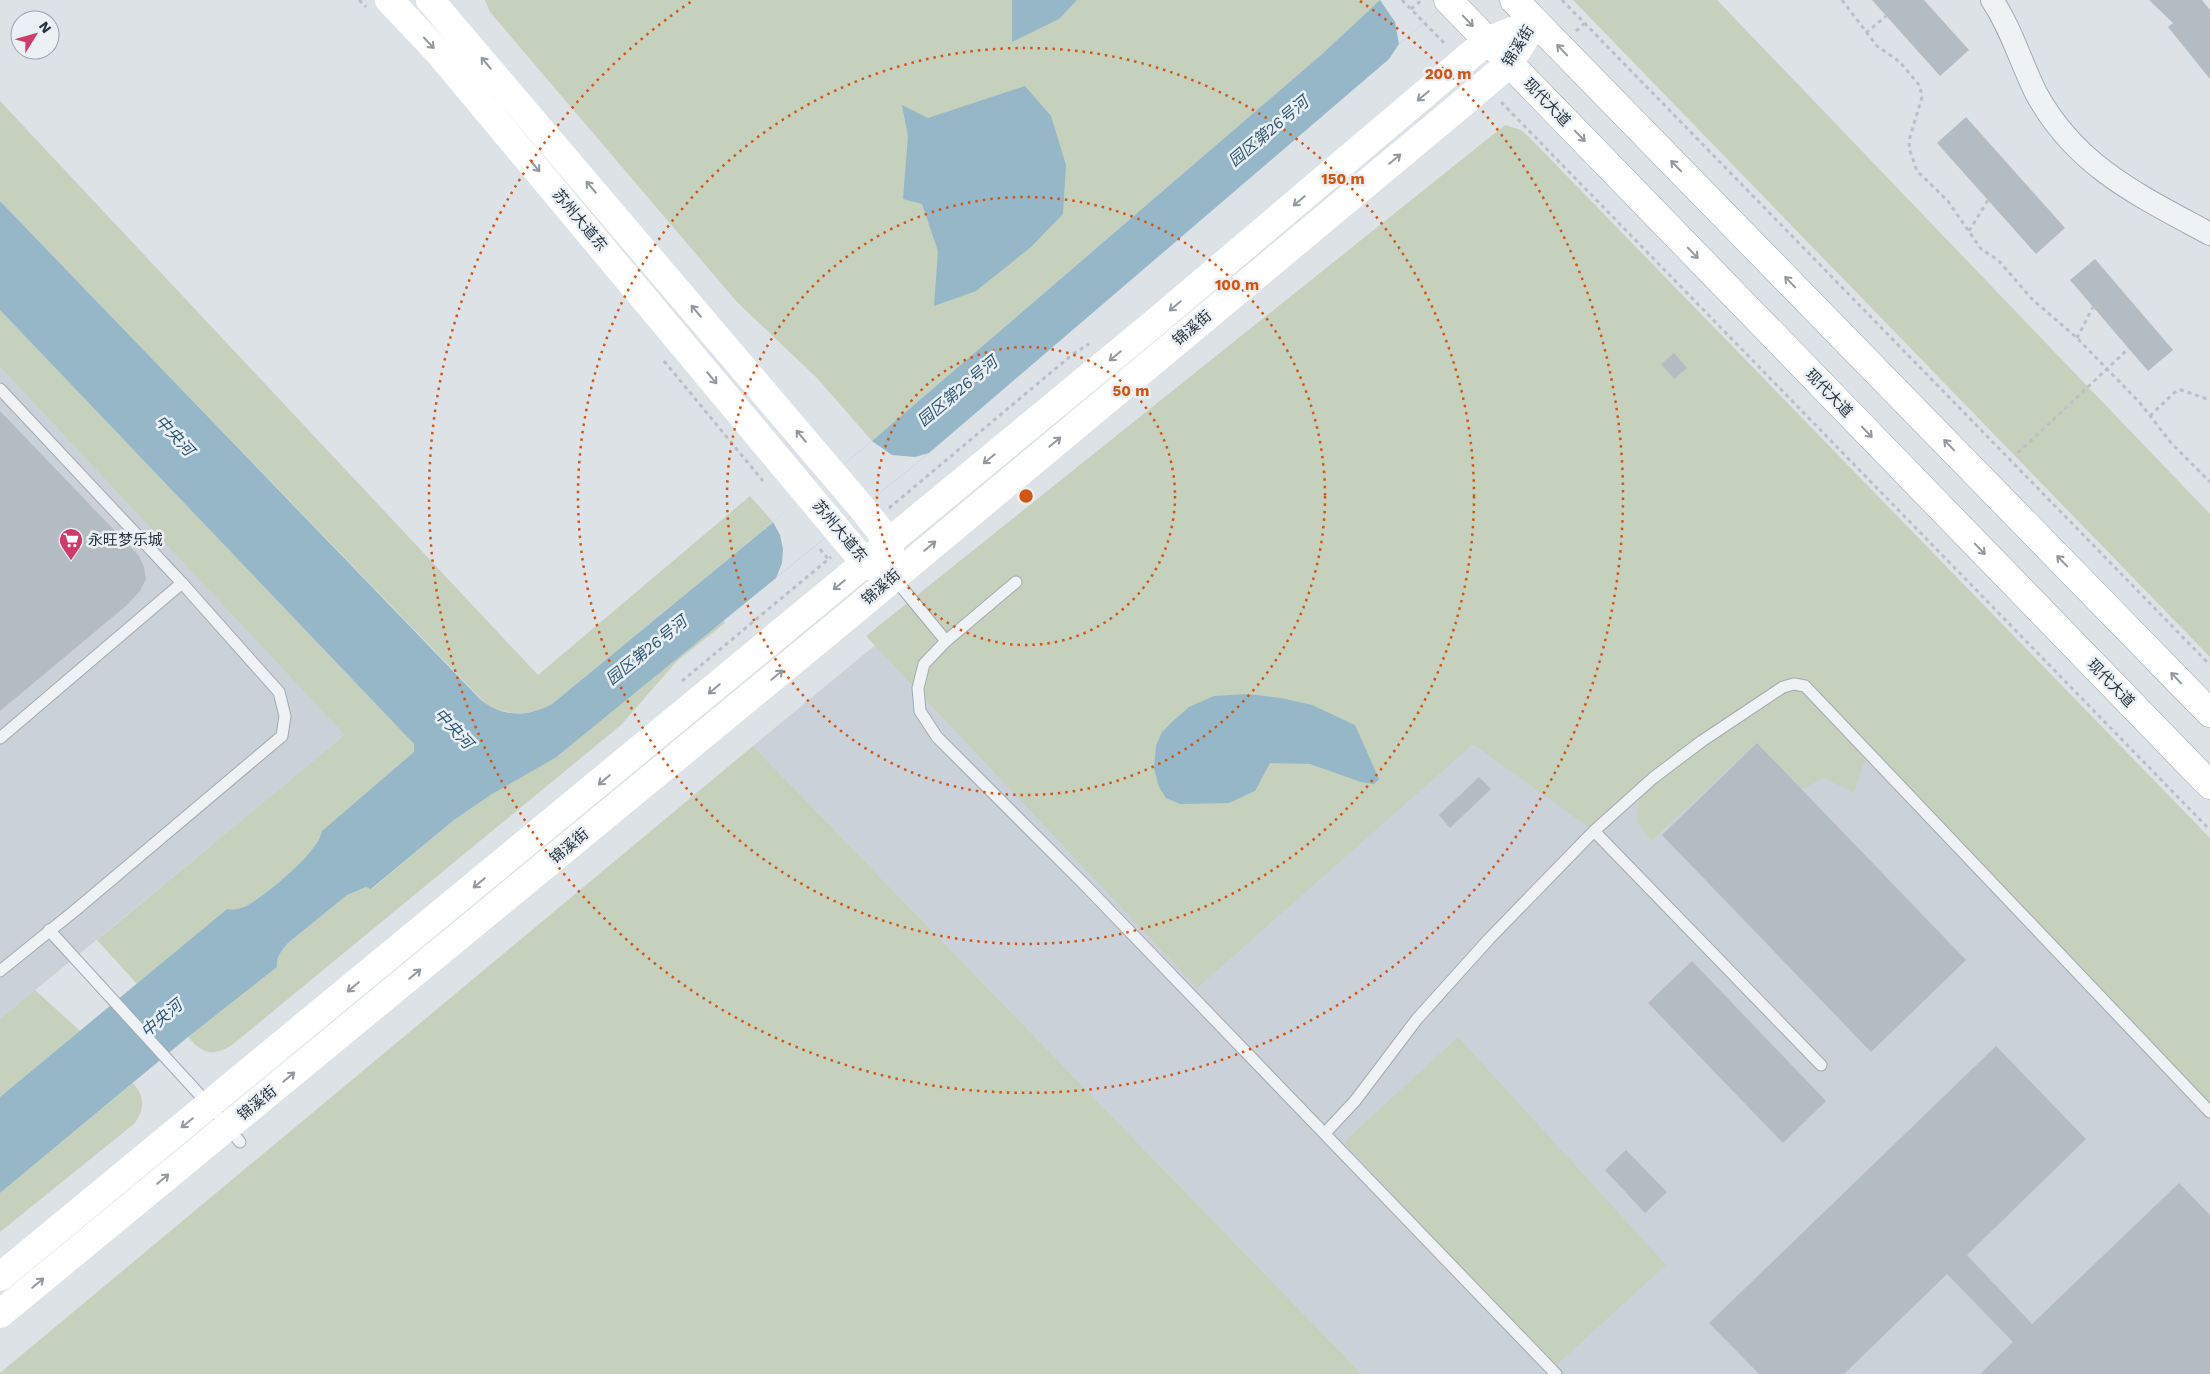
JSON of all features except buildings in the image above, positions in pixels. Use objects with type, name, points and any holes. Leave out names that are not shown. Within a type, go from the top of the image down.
[{"type":"main road","name":"苏州大道东","points":[[430,0],[862,508],[889,542],[893,577]]},
{"type":"main road","points":[[1514,0],[2210,712]]},
{"type":"main road","name":"现代大道","points":[[1448,1],[2210,785]]},
{"type":"main road","name":"苏州大道东","points":[[397,2],[838,528],[865,563],[893,577]]},
{"type":"main road","name":"锦溪街","points":[[0,1277],[1152,325],[1488,41],[1535,22]]},
{"type":"main road","name":"锦溪街","points":[[0,1314],[234,1135],[893,577],[1509,64],[1535,22]]},
{"type":"street","points":[[1992,0],[2037,93],[2066,136],[2089,161],[2119,184],[2210,234]]},
{"type":"lane","points":[[0,389],[182,583],[279,692],[285,716],[282,736],[78,908],[0,971]]},
{"type":"lane","points":[[893,577],[946,641]]},
{"type":"lane","points":[[1016,582],[946,641],[924,664],[918,688],[920,711],[937,737],[1083,883],[1556,1374]]},
{"type":"lane","points":[[0,738],[182,583]]},
{"type":"lane","points":[[1325,1133],[1355,1101],[1417,1019],[1489,940],[1594,831],[1653,778],[1783,687],[1794,684],[1804,686],[2210,1112]]},
{"type":"lane","points":[[1594,831],[1821,1065]]},
{"type":"lane","points":[[49,930],[209,1105],[234,1135]]},
{"type":"path","points":[[1402,0],[1462,63]]},
{"type":"path","points":[[1411,9],[1422,0]]},
{"type":"path","points":[[1562,0],[2210,665]]},
{"type":"path","points":[[1842,0],[1877,46],[1900,62],[1920,86],[1922,97],[1920,108],[1910,138],[1912,160],[1917,171],[1954,208],[1981,249],[2004,266],[2040,307],[2077,338],[2150,416],[2172,444],[2210,482]]},
{"type":"path","points":[[1866,33],[1886,16]]},
{"type":"path","points":[[1484,85],[2210,830]]},
{"type":"path","points":[[1969,232],[1988,200]]},
{"type":"path","points":[[2077,338],[2093,307]]},
{"type":"path","points":[[2018,453],[2129,348]]},
{"type":"path","points":[[2150,416],[2176,392],[2181,390],[2210,400]]},
{"type":"shaded area","points":[[1444,176],[2210,962],[2210,1374],[1362,1374],[753,746]]},
{"type":"shaded area","name":"永旺梦乐城","points":[[0,367],[346,735],[0,1019]]},
{"type":"green space","points":[[485,0],[1380,0],[1321,55],[872,441],[817,378],[737,302],[490,12]]},
{"type":"green space","points":[[1573,0],[1717,0],[2210,514],[2210,657]]},
{"type":"green space","points":[[0,101],[538,675],[750,496],[773,522],[552,704],[528,713],[505,712],[488,706],[0,201]]},
{"type":"green space","points":[[1505,125],[1521,130],[1529,137],[2210,838],[2210,1117],[1865,758],[1854,793],[1824,778],[1802,789],[1757,743],[1651,841],[1637,822],[1639,799],[1594,831],[1473,744],[1197,988],[866,636]]},
{"type":"green space","points":[[0,310],[414,744],[415,752],[410,758],[323,831],[320,840],[312,850],[278,883],[246,906],[237,909],[227,909],[137,984],[97,940],[345,735],[0,367]]},
{"type":"green space","points":[[722,620],[725,623],[677,661],[621,725],[232,1045],[219,1051],[208,1052],[198,1047],[188,1037],[277,967],[278,957],[288,943],[347,895],[366,887],[372,889],[454,820],[492,794]]},
{"type":"green space","points":[[753,746],[1362,1374],[0,1374],[0,1373]]},
{"type":"green space","points":[[35,990],[80,1031],[0,1097],[0,1019]]},
{"type":"green space","points":[[1458,1037],[1666,1265],[1552,1369],[1344,1142]]},
{"type":"green space","points":[[133,1083],[142,1098],[141,1112],[135,1123],[0,1232],[0,1193]]},
{"type":"water","points":[[1012,0],[1077,0],[1059,19],[1012,42]]},
{"type":"water","points":[[1380,0],[1451,0],[1399,44],[1389,59],[929,453],[555,758],[492,794],[454,820],[371,889],[366,887],[347,895],[288,943],[278,957],[277,967],[188,1037],[0,1193],[0,1097],[227,909],[237,909],[246,906],[278,883],[312,850],[319,840],[322,831],[414,752],[414,744],[0,310],[0,201],[480,699],[497,710],[515,714],[524,713],[552,704],[872,441],[1321,55]]},
{"type":"water","points":[[1025,86],[1051,116],[1066,165],[1063,214],[1031,247],[976,291],[934,306],[938,251],[922,204],[903,199],[908,136],[902,105],[928,118]]},
{"type":"water","points":[[1248,694],[1281,698],[1312,705],[1355,725],[1379,779],[1374,784],[1361,782],[1310,764],[1270,763],[1255,791],[1229,803],[1180,804],[1166,798],[1159,787],[1154,768],[1156,746],[1162,732],[1189,707],[1214,696]]},
{"type":"pier","points":[[1380,0],[1451,0],[1399,44],[1395,22]]},
{"type":"pier","points":[[872,441],[892,455],[915,457],[929,453],[776,578],[782,563],[783,549],[780,535],[773,522]]},
{"type":"place","name":"永旺梦乐城","points":[[71,561]]},
{"type":"water label","name":"园区第26号河","points":[[1268,131]]},
{"type":"water label","name":"园区第26号河","points":[[957,391]]},
{"type":"water label","name":"中央河","points":[[175,435]]},
{"type":"water label","name":"园区第26号河","points":[[646,650]]},
{"type":"water label","name":"中央河","points":[[454,728]]},
{"type":"water label","name":"中央河","points":[[161,1018]]}]
